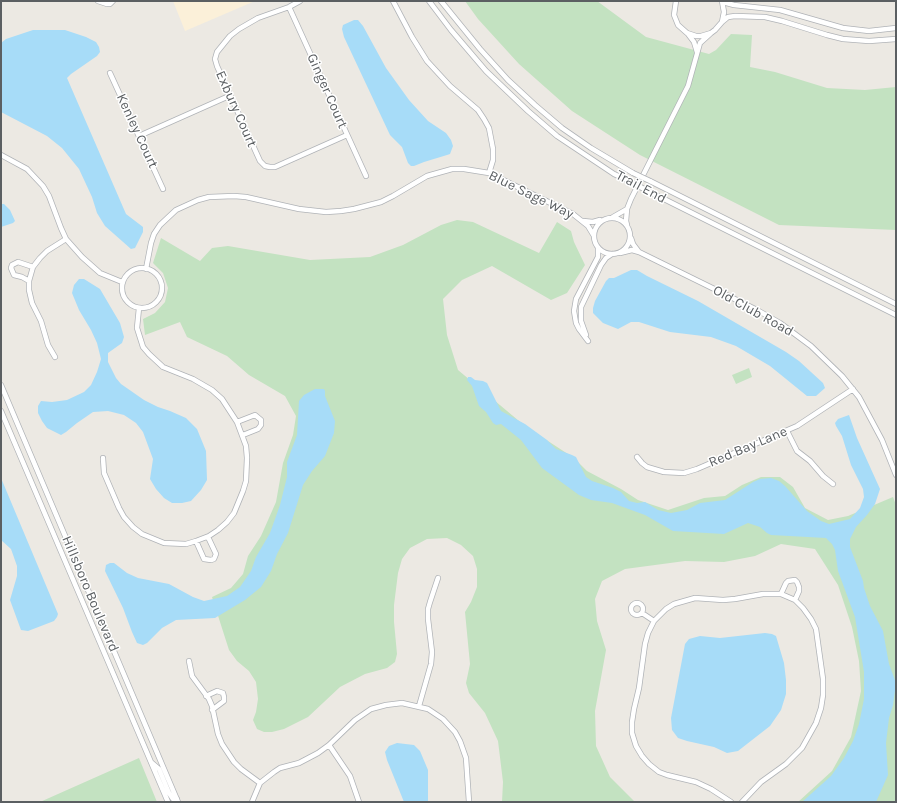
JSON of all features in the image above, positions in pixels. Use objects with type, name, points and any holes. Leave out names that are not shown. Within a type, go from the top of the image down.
[{"type":"street","points":[[98,1],[107,4],[110,4],[113,1]]},
{"type":"street","points":[[289,7],[300,1]]},
{"type":"street","points":[[393,1],[412,38],[428,61],[450,86],[478,110],[484,119],[489,128],[493,149],[493,160],[489,172]]},
{"type":"street","name":"Trail End","points":[[429,1],[451,30],[486,71],[528,112],[557,136],[582,153],[614,174],[896,315]]},
{"type":"street","name":"Trail End","points":[[441,1],[480,49],[508,80],[562,128],[591,148],[650,181],[896,304]]},
{"type":"street","points":[[676,1],[674,10],[675,20],[694,42],[697,52]]},
{"type":"street","points":[[722,1],[734,6],[766,8],[800,15],[814,21],[843,28],[869,31],[896,28]]},
{"type":"street","points":[[722,1],[724,12],[722,22]]},
{"type":"street","name":"Exbury Court","points":[[289,7],[258,18],[249,23],[230,36],[217,52],[215,59],[217,66],[230,96],[260,161],[265,166],[275,167],[347,135]]},
{"type":"street","name":"Ginger Court","points":[[289,7],[366,176]]},
{"type":"street","points":[[765,17],[766,8]]},
{"type":"street","points":[[639,252],[633,244],[627,225],[627,208],[688,86],[700,43],[719,27],[728,17],[765,17],[842,39],[869,41],[896,39]]},
{"type":"street","points":[[687,33],[696,36],[711,33]]},
{"type":"street","name":"Kenley Court","points":[[110,73],[164,189]]},
{"type":"street","points":[[139,136],[230,96]]},
{"type":"street","points":[[1,155],[27,169],[43,186],[49,196],[66,239],[73,248],[91,266],[108,277],[122,282]]},
{"type":"street","name":"Blue Sage Way","points":[[146,269],[151,243],[160,225],[176,210],[198,200],[209,197],[234,196],[246,197],[299,209],[341,211],[381,202],[427,176],[440,172],[464,169],[489,172],[573,214],[588,226],[594,236]]},
{"type":"street","points":[[612,254],[600,265],[581,307],[581,321],[588,341],[578,329],[574,311],[576,299],[598,257],[598,248],[594,236],[597,225],[604,219],[613,217],[627,208]]},
{"type":"street","points":[[613,217],[621,220],[627,225]]},
{"type":"street","name":"Blue Sage Way","points":[[583,221],[592,222],[604,219]]},
{"type":"street","points":[[598,248],[604,252],[612,254],[620,253],[628,245],[631,237]]},
{"type":"street","points":[[55,356],[48,345],[46,333],[32,302],[29,290],[29,281],[33,267],[40,258],[47,251],[66,239]]},
{"type":"street","name":"Old Club Road","points":[[620,253],[632,250],[639,252],[757,310],[780,323],[824,358],[853,389],[872,421],[896,475]]},
{"type":"street","points":[[29,281],[14,275],[11,268],[12,265],[18,262],[33,267]]},
{"type":"street","points":[[138,268],[146,269],[155,274],[158,278],[161,292],[157,301],[153,305],[138,308],[129,303],[124,296],[122,291],[122,282],[133,270],[138,268]]},
{"type":"street","points":[[103,458],[104,473],[124,517],[142,534],[164,543],[186,544],[208,537],[227,522],[234,513],[246,481],[247,458],[243,435],[237,422],[222,399],[212,390],[193,379],[164,367],[149,354],[143,347],[137,328],[138,308]]},
{"type":"street","name":"Hillsboro Boulevard","points":[[1,385],[178,801]]},
{"type":"street","name":"Red Bay Lane","points":[[637,457],[642,463],[654,470],[684,473],[697,469],[787,431],[808,420],[853,389]]},
{"type":"street","name":"Hillsboro Boulevard","points":[[1,411],[168,802]]},
{"type":"street","points":[[237,422],[255,416],[261,420],[261,425],[258,429],[243,435]]},
{"type":"street","points":[[787,431],[797,451],[810,461],[823,476],[833,484]]},
{"type":"street","points":[[196,541],[204,559],[214,559],[216,554],[208,537]]},
{"type":"street","points":[[419,706],[431,664],[432,652],[428,609],[438,578]]},
{"type":"street","points":[[781,594],[786,583],[794,580],[799,586],[799,591],[795,600]]},
{"type":"street","points":[[731,802],[711,789],[696,782],[667,776],[659,772],[649,764],[636,746],[632,733],[632,722],[639,688],[644,644],[654,621],[666,609],[674,604],[696,598],[735,599],[763,594],[781,594],[795,600],[803,608],[812,619],[816,629],[823,679],[821,708],[816,723],[802,748],[786,764],[761,782],[742,802]]},
{"type":"street","points":[[642,613],[654,621]]},
{"type":"street","points":[[189,661],[192,676],[206,696],[212,710],[218,734],[228,753],[241,769],[260,783]]},
{"type":"street","points":[[206,696],[217,691],[223,693],[224,701],[212,710]]},
{"type":"street","points":[[252,802],[260,783],[280,768],[304,760],[329,746],[355,720],[371,709],[402,703],[428,709],[444,719],[460,741],[466,758],[469,802]]},
{"type":"street","points":[[329,746],[350,776],[359,802]]},
{"type":"street","points":[[150,762],[159,769],[169,793],[173,799],[178,801]]},
{"type":"shaded area","points":[[173,1],[255,1],[185,31]]},
{"type":"green space","points":[[465,1],[597,1],[646,37],[709,54],[716,50],[731,34],[752,35],[750,67],[775,72],[827,88],[865,90],[896,87],[896,230],[779,225],[640,155],[572,111],[519,64],[478,19]]},
{"type":"green space","points":[[457,220],[473,222],[539,253],[557,222],[571,231],[574,242],[585,265],[567,293],[551,300],[492,266],[462,280],[443,299],[447,335],[458,370],[525,426],[574,458],[587,471],[638,500],[668,510],[704,498],[725,496],[742,485],[761,477],[780,477],[793,487],[805,508],[828,520],[848,516],[893,497],[896,505],[896,802],[798,802],[832,771],[851,737],[861,691],[859,661],[852,627],[838,585],[815,549],[781,544],[755,556],[724,562],[685,561],[625,569],[602,581],[595,599],[597,621],[606,650],[595,711],[596,746],[610,777],[635,802],[502,802],[503,782],[498,741],[485,713],[469,693],[466,683],[470,664],[465,612],[477,587],[477,569],[473,556],[461,545],[447,538],[427,539],[410,548],[402,559],[398,573],[394,605],[397,654],[395,662],[387,668],[365,674],[340,687],[308,717],[284,729],[264,732],[257,729],[253,720],[258,699],[256,682],[249,671],[237,661],[229,650],[212,597],[231,588],[243,574],[248,556],[261,536],[276,502],[283,463],[293,435],[296,416],[285,396],[249,375],[227,356],[187,337],[180,322],[145,335],[143,319],[155,313],[165,302],[168,288],[163,273],[153,263],[161,238],[200,261],[212,248],[228,246],[310,260],[370,257],[403,245],[441,225]]},
{"type":"green space","points":[[749,368],[752,377],[736,384],[732,375]]},
{"type":"green space","points":[[139,758],[157,802],[40,802]]},
{"type":"water","points":[[354,20],[358,20],[363,26],[386,68],[409,100],[428,121],[446,133],[453,146],[450,154],[414,166],[411,166],[408,163],[402,147],[390,135],[344,37],[342,29],[343,25]]},
{"type":"water","points":[[33,30],[65,30],[96,42],[99,47],[100,52],[97,56],[67,78],[126,214],[143,227],[143,232],[135,248],[131,249],[105,226],[97,213],[92,197],[79,169],[62,148],[47,136],[1,112],[1,43],[6,39]]},
{"type":"water","points":[[1,204],[4,204],[10,210],[15,221],[1,227]]},
{"type":"water","points":[[631,270],[637,270],[698,301],[786,352],[799,361],[823,383],[825,388],[816,396],[807,396],[770,366],[736,346],[711,337],[670,332],[639,322],[631,322],[618,329],[603,323],[593,313],[595,301],[609,278],[614,278]]},
{"type":"water","points":[[79,279],[84,279],[100,289],[120,323],[124,337],[122,343],[108,353],[108,362],[116,378],[121,384],[144,400],[186,418],[197,429],[206,451],[207,480],[201,490],[191,501],[172,503],[164,498],[156,489],[150,479],[153,459],[143,432],[136,423],[124,415],[108,411],[93,412],[61,435],[47,428],[42,421],[38,413],[38,406],[41,401],[52,402],[67,400],[84,392],[91,385],[101,359],[97,343],[79,310],[72,293],[74,285]]},
{"type":"water","points":[[468,377],[487,383],[501,411],[525,424],[547,440],[556,449],[576,457],[586,477],[592,481],[621,492],[629,501],[637,503],[645,502],[658,510],[671,513],[687,510],[700,503],[725,500],[753,482],[760,479],[771,478],[779,481],[785,486],[807,511],[821,521],[829,524],[850,519],[860,508],[864,497],[863,489],[851,465],[842,436],[835,423],[838,419],[849,415],[857,438],[880,489],[875,504],[856,527],[850,539],[850,547],[863,581],[870,606],[883,631],[889,664],[896,683],[886,743],[888,775],[876,802],[802,802],[831,776],[844,758],[853,741],[859,724],[864,699],[864,672],[855,617],[838,571],[835,550],[832,544],[826,538],[771,535],[760,527],[748,523],[724,534],[673,531],[645,515],[612,503],[591,500],[579,495],[542,468],[521,440],[501,424],[496,425],[493,423],[486,412],[479,406],[472,386],[467,380]]},
{"type":"water","points":[[315,389],[324,389],[325,391],[325,396],[335,421],[334,433],[325,456],[312,471],[303,485],[288,533],[277,554],[271,571],[261,587],[245,600],[215,618],[176,620],[162,628],[147,643],[143,645],[137,643],[123,608],[105,571],[106,565],[114,563],[127,573],[138,578],[169,584],[193,597],[204,601],[227,596],[240,587],[251,571],[256,557],[270,533],[280,505],[287,477],[287,462],[297,435],[299,401],[304,395]]},
{"type":"water","points":[[1,478],[58,614],[54,621],[28,631],[21,630],[10,600],[17,576],[17,566],[11,549],[1,540]]},
{"type":"water","points":[[765,633],[776,636],[784,663],[786,680],[786,694],[781,710],[770,726],[738,751],[727,753],[714,747],[678,738],[672,730],[671,718],[685,644],[689,639],[700,636],[720,638]]},
{"type":"water","points":[[397,743],[414,745],[420,751],[428,770],[428,802],[404,802],[385,752],[389,746]]}]
